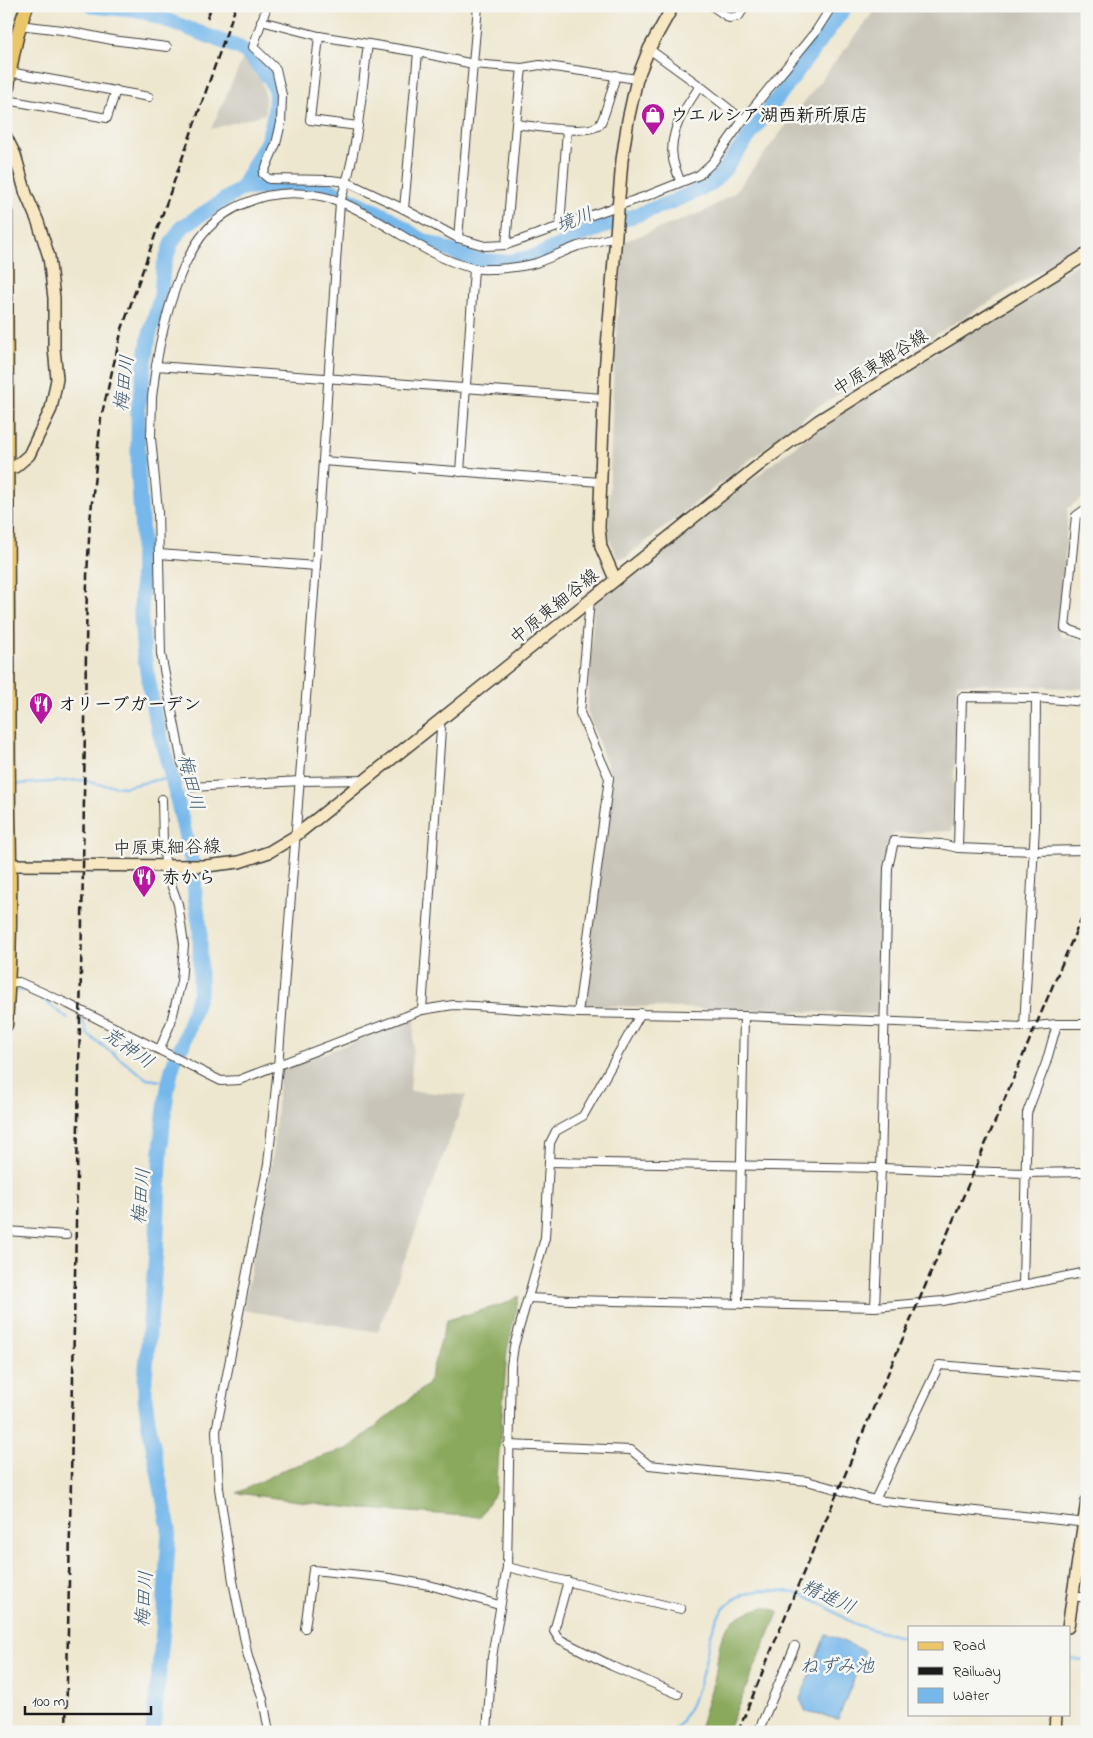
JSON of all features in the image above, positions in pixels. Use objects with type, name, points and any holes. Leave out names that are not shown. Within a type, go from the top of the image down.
[{"type":"main road","points":[[6,106],[9,72],[19,26],[26,6]]},
{"type":"main road","points":[[615,579],[601,547],[598,528],[603,398],[618,206],[626,136],[637,79],[650,49],[673,6]]},
{"type":"main road","points":[[6,137],[15,155],[26,194],[38,222],[49,257],[54,298],[54,348],[57,379],[50,409],[29,455],[15,467],[7,468]]},
{"type":"main road","points":[[6,162],[6,177]]},
{"type":"main road","points":[[6,212],[7,812],[10,865],[6,1025]]},
{"type":"main road","name":"中原東細谷線","points":[[10,865],[206,866],[239,862],[269,852],[294,836],[366,780],[615,579],[759,465],[818,421],[1087,254]]},
{"type":"main road","points":[[1068,1626],[1086,1522],[1087,1501]]},
{"type":"main road","points":[[1055,1732],[1056,1716]]},
{"type":"street","points":[[267,6],[253,46],[276,69],[282,95],[281,123],[276,144],[263,174],[269,179],[347,182],[458,238],[485,246],[506,245],[649,195],[699,175],[713,162],[743,120],[816,31],[832,6]]},
{"type":"street","points":[[458,238],[478,6]]},
{"type":"street","points":[[712,6],[728,18],[739,16],[745,6]]},
{"type":"street","points":[[261,21],[319,36],[418,52],[473,64],[522,68],[540,65],[637,79]]},
{"type":"street","points":[[19,26],[62,30],[112,40],[167,47]]},
{"type":"street","points":[[319,36],[310,120],[358,126]]},
{"type":"street","points":[[269,1732],[263,1699],[248,1657],[234,1581],[219,1488],[216,1431],[268,1164],[278,1067],[294,836],[300,781],[340,202],[347,182],[358,126],[368,44]]},
{"type":"street","points":[[650,49],[743,120]]},
{"type":"street","points":[[404,210],[418,52]]},
{"type":"street","points":[[506,245],[522,68]]},
{"type":"street","points":[[9,72],[149,96]]},
{"type":"street","points":[[516,124],[567,130],[592,130],[600,124],[616,75]]},
{"type":"street","points":[[680,181],[672,157],[674,136],[686,107],[700,86]]},
{"type":"street","points":[[7,100],[107,118],[116,90]]},
{"type":"street","points":[[560,226],[567,130]]},
{"type":"street","points":[[366,780],[300,781],[192,787],[182,763],[160,654],[158,511],[151,438],[152,397],[156,366],[167,317],[186,261],[200,238],[214,221],[240,205],[274,194],[309,194],[340,202],[392,229],[425,250],[474,269],[514,268],[536,263],[578,246],[616,234]]},
{"type":"street","points":[[460,472],[474,269]]},
{"type":"street","points":[[156,366],[329,380],[465,387],[603,398]]},
{"type":"street","points":[[323,461],[600,482]]},
{"type":"street","points":[[1087,508],[1076,516],[1065,628],[1087,636]]},
{"type":"street","points":[[159,554],[316,566]]},
{"type":"street","points":[[578,1013],[609,778],[580,713],[584,686],[590,600]]},
{"type":"street","points":[[958,848],[962,697],[1036,698],[1087,702]]},
{"type":"street","points":[[1024,1026],[1035,826],[1036,698]]},
{"type":"street","points":[[422,1010],[441,729],[439,722]]},
{"type":"street","points":[[162,799],[162,844],[178,904],[184,945],[181,982],[162,1050]]},
{"type":"street","points":[[875,1307],[882,1168],[888,868],[894,841],[941,844],[958,848],[1033,852],[1087,850]]},
{"type":"street","points":[[8,990],[19,982],[162,1050],[221,1081],[239,1080],[278,1067],[422,1010],[453,1005],[578,1013],[744,1016],[1024,1026],[1087,1024]]},
{"type":"street","points":[[487,1732],[492,1657],[499,1605],[507,1567],[511,1366],[514,1346],[545,1238],[550,1143],[556,1131],[583,1116],[641,1013]]},
{"type":"street","points":[[738,1303],[744,1016]]},
{"type":"street","points":[[1023,1284],[1024,1173],[1027,1113],[1046,1063],[1057,1024]]},
{"type":"street","points":[[549,1162],[882,1168],[1024,1173],[1087,1172]]},
{"type":"street","points":[[6,1231],[66,1235]]},
{"type":"street","points":[[529,1298],[875,1307],[943,1301],[1087,1272]]},
{"type":"street","points":[[876,1500],[939,1365],[1087,1377]]},
{"type":"street","points":[[508,1445],[631,1450],[649,1465],[807,1481],[876,1500],[1086,1522]]},
{"type":"street","points":[[507,1567],[681,1609]]},
{"type":"street","points":[[305,1628],[313,1570],[389,1578],[429,1585],[499,1605]]},
{"type":"street","points":[[568,1581],[554,1631],[559,1638],[612,1666],[678,1694]]},
{"type":"street","points":[[1073,1596],[1087,1598]]},
{"type":"street","points":[[758,1732],[795,1646]]},
{"type":"shaded area","points":[[878,6],[1087,6],[1087,242],[816,408],[625,558],[617,558],[608,535],[613,383],[623,242],[705,211],[734,193]]},
{"type":"shaded area","points":[[243,58],[259,74],[261,79],[265,95],[265,114],[211,129]]},
{"type":"shaded area","points":[[1087,257],[1087,495],[1068,508],[1060,636],[1087,640],[1087,689],[957,683],[952,831],[893,834],[882,866],[878,1014],[583,1005],[581,1002],[611,776],[587,711],[594,603],[826,422]]},
{"type":"shaded area","points":[[415,1019],[410,1091],[466,1095],[378,1332],[243,1310],[273,1156],[280,1070]]},
{"type":"green space","points":[[519,1296],[507,1351],[496,1491],[480,1517],[352,1508],[237,1493],[288,1468],[349,1448],[428,1384],[447,1320],[504,1304]]},
{"type":"green space","points":[[764,1607],[779,1611],[727,1732],[698,1732],[716,1673],[723,1634],[732,1622],[739,1617]]},
{"type":"water","name":"ねずみ池","points":[[826,1634],[865,1651],[838,1719],[806,1712],[800,1699]]},
{"type":"waterway","name":"梅田川","points":[[92,6],[142,11],[240,48],[248,54],[270,79],[276,91],[274,116],[267,142],[241,189],[182,227],[171,244],[163,268],[161,295],[149,337],[138,410],[138,472],[142,534],[141,619],[144,654],[154,712],[194,872],[195,896],[200,928],[200,991],[183,1044],[175,1058],[165,1106],[156,1253],[145,1379],[148,1420],[169,1529],[163,1629],[153,1732]]},
{"type":"waterway","name":"境川","points":[[241,189],[297,185],[319,187],[338,193],[390,218],[418,238],[474,260],[506,262],[537,256],[576,237],[669,203],[710,185],[724,170],[846,6]]},
{"type":"waterway","points":[[248,54],[251,46]]},
{"type":"waterway","points":[[17,784],[84,780],[97,784],[124,787],[161,779],[173,782]]},
{"type":"waterway","name":"荒神川","points":[[13,991],[27,990],[40,997],[68,1019]]},
{"type":"waterway","name":"荒神川","points":[[83,1020],[87,1034],[147,1079],[169,1082]]},
{"type":"waterway","name":"精進川","points":[[674,1732],[686,1714],[695,1694],[714,1626],[729,1603],[740,1596],[765,1590],[805,1596],[858,1625],[883,1633],[908,1638]]},
{"type":"waterway","name":"精進川","points":[[1070,1659],[1087,1660]]},
{"type":"railway","points":[[207,18],[212,6]]},
{"type":"railway","points":[[66,1732],[87,576],[90,521],[101,418],[122,329],[236,6]]},
{"type":"railway","points":[[738,1732],[796,1590],[1087,905]]},
{"type":"place","name":"ウエルシア湖西新所原店","points":[[653,136]]},
{"type":"place","name":"オリーブガーデン","points":[[41,725]]},
{"type":"place","name":"赤から","points":[[144,898]]}]
